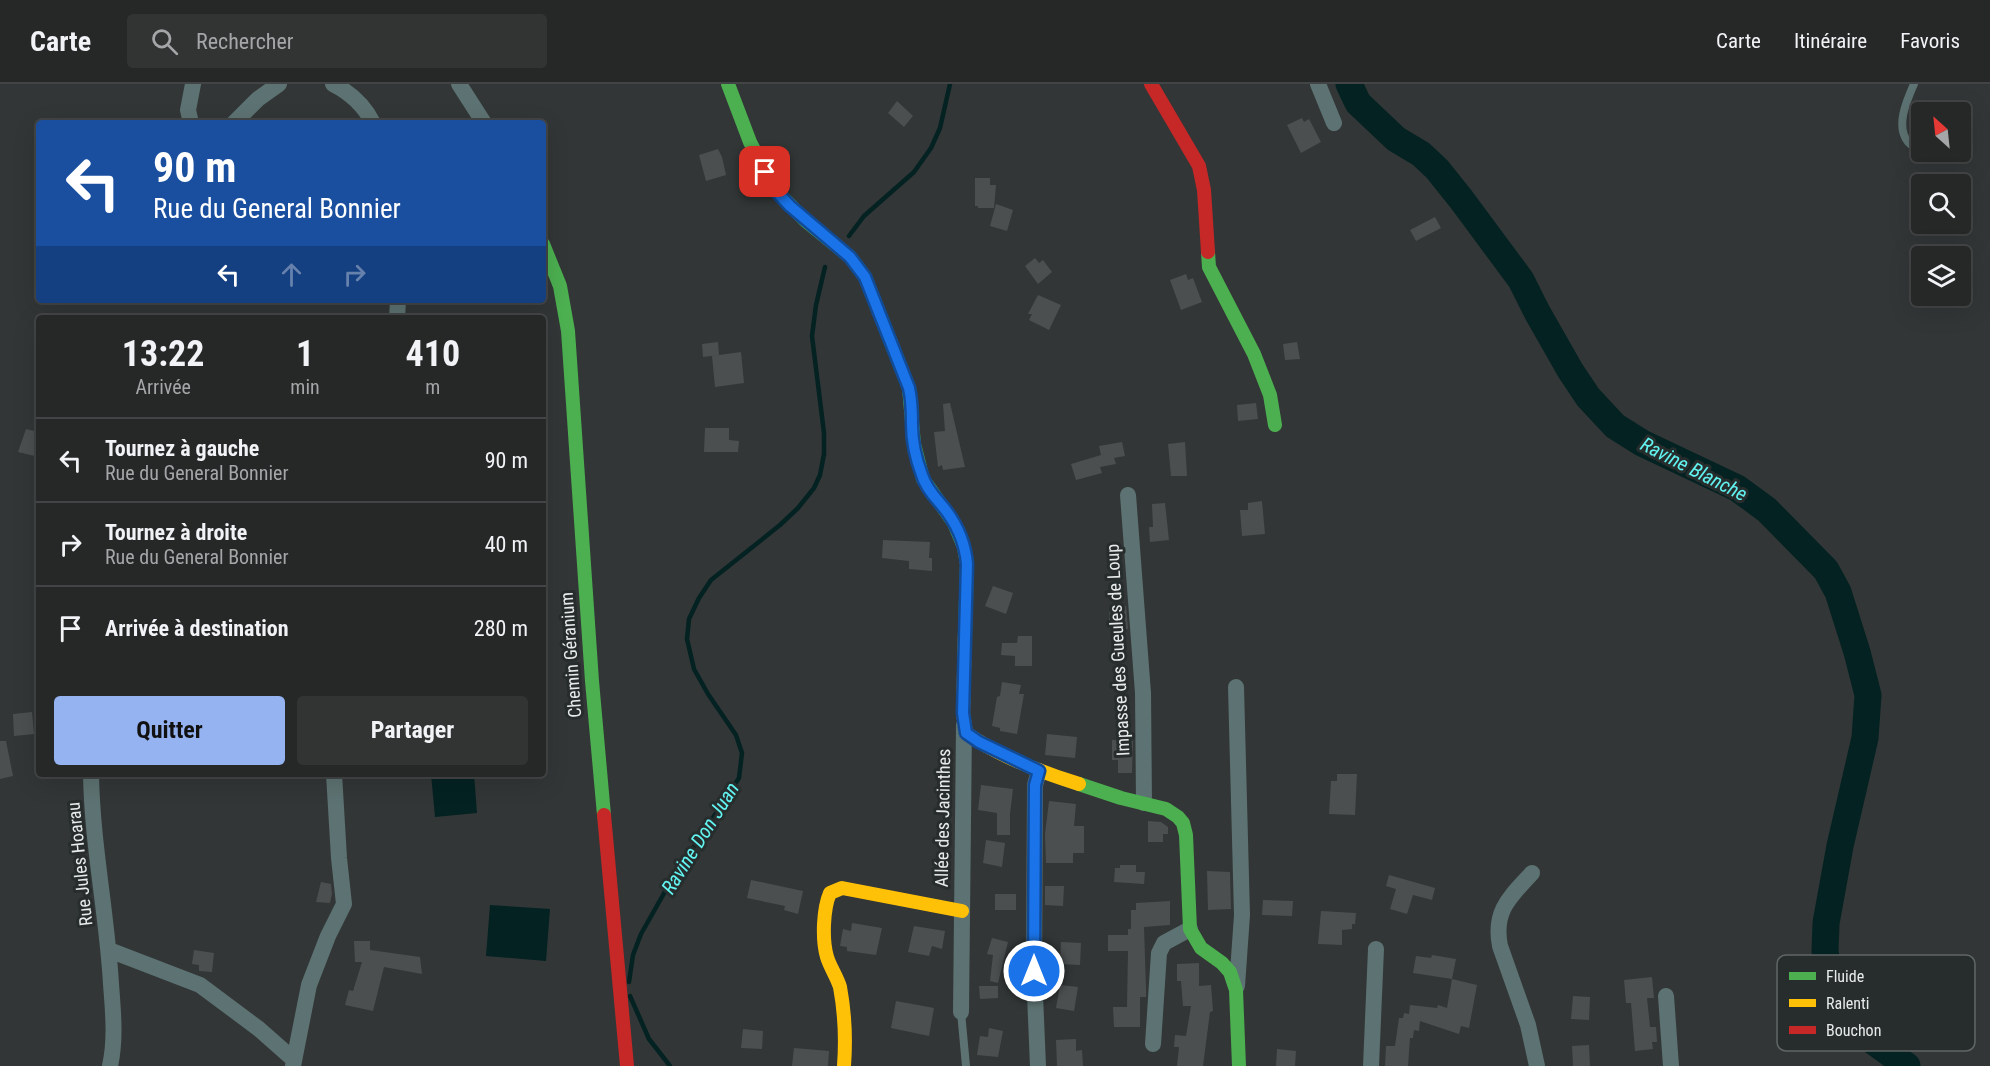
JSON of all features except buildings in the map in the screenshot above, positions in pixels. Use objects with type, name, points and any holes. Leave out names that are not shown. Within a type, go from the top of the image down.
[{"type":"street","points":[[190,120],[188,110],[194,84]]},
{"type":"street","points":[[237,120],[258,99],[279,84]]},
{"type":"street","points":[[333,84],[363,106],[371,120]]},
{"type":"street","points":[[459,84],[482,120]]},
{"type":"street","points":[[728,84],[750,142],[775,190],[806,221],[850,257],[865,277],[909,388],[912,400],[915,456],[923,478],[932,494],[951,517],[965,547],[967,564],[964,725],[966,733],[971,738],[1039,771],[1103,792],[1166,808],[1178,817],[1183,823],[1186,835],[1190,929],[1201,948],[1222,963],[1230,972],[1236,990]]},
{"type":"street","points":[[1151,84],[1199,166],[1203,182],[1209,267],[1254,354],[1270,395],[1275,425]]},
{"type":"street","points":[[1318,84],[1334,123]]},
{"type":"street","name":"Chemin Géranium","points":[[546,251],[560,286],[568,331],[593,693],[627,1066]]},
{"type":"street","name":"Impasse des Gueules de Loup","points":[[1128,495],[1143,693],[1144,803]]},
{"type":"street","points":[[1236,687],[1242,915],[1236,990],[1239,1066]]},
{"type":"street","name":"Allée des Jacinthes","points":[[961,1012],[964,725]]},
{"type":"street","points":[[1038,1066],[1034,971],[1035,785],[1039,771]]},
{"type":"street","name":"Rue Jules Hoarau","points":[[91,777],[91,804],[109,950],[114,1028],[110,1066]]},
{"type":"street","points":[[293,1063],[309,986],[328,936],[344,904],[334,777]]},
{"type":"street","points":[[1532,873],[1508,898],[1502,910],[1497,934],[1528,1025],[1537,1066]]},
{"type":"street","name":"Allée des Jacinthes","points":[[844,1066],[846,1040],[844,1012],[839,984],[827,957],[825,946],[825,905],[830,893],[842,888],[962,911]]},
{"type":"street","points":[[1153,1044],[1159,953],[1164,943],[1190,929]]},
{"type":"street","points":[[1371,1066],[1376,949]]},
{"type":"street","points":[[109,950],[200,985],[259,1029],[293,1063]]},
{"type":"street","points":[[1666,996],[1671,1066]]},
{"type":"lane","points":[[1911,145],[1904,134],[1903,123],[1907,99],[1914,84]]},
{"type":"lane","points":[[961,1012],[966,1066]]},
{"type":"water","points":[[431,777],[474,777],[477,813],[435,817]]},
{"type":"water","points":[[490,905],[550,909],[546,961],[486,956]]},
{"type":"waterway","name":"Ravine Don Juan","points":[[849,236],[864,216],[914,172],[931,148],[940,128],[950,84]]},
{"type":"waterway","name":"Ravine Blanche","points":[[1349,84],[1358,103],[1396,139],[1421,154],[1437,169],[1461,199],[1521,280],[1570,370],[1588,397],[1615,426],[1642,443],[1737,488],[1767,510],[1826,570],[1838,592],[1868,695],[1865,738],[1840,846],[1826,923],[1826,955]]},
{"type":"waterway","name":"Ravine Don Juan","points":[[629,982],[633,955],[641,934],[667,888],[739,778],[742,753],[736,735],[694,669],[687,639],[689,619],[711,580],[798,508],[814,488],[820,475],[824,454],[824,433],[812,336],[816,305],[825,267]]},
{"type":"waterway","name":"Ravine Don Juan","points":[[630,996],[649,1039],[670,1066]]},
{"type":"waterway","name":"Ravine Blanche","points":[[1887,1051],[1907,1066]]},
{"type":"traffic: fast","points":[[728,84],[750,142],[775,190],[806,221],[850,257],[865,277],[909,388],[914,444],[923,479],[954,523],[964,547],[967,564],[965,632]]},
{"type":"traffic: fast","points":[[546,251],[560,286],[568,331],[592,681],[604,815]]},
{"type":"traffic: fast","points":[[1208,252],[1209,267],[1254,354],[1270,395],[1275,425]]},
{"type":"traffic: fast","points":[[1079,784],[1121,798],[1166,809],[1183,823],[1186,835],[1190,929],[1201,948],[1222,963],[1230,972],[1236,990],[1239,1066]]},
{"type":"traffic: slow","points":[[965,632],[963,713],[966,733],[1020,763],[1079,784]]},
{"type":"traffic: slow","points":[[844,1066],[845,1026],[842,997],[839,983],[827,957],[824,942],[825,916],[830,893],[842,888],[962,911]]},
{"type":"traffic: jam","points":[[1151,84],[1199,166],[1204,190],[1208,252]]},
{"type":"traffic: jam","points":[[604,815],[627,1066]]},
{"type":"route","points":[[765,172],[775,190],[790,206],[850,257],[865,277],[909,388],[912,400],[915,456],[923,478],[932,494],[951,517],[965,547],[967,564],[963,713],[966,733],[971,738],[1039,771],[1035,785],[1034,971]]}]
